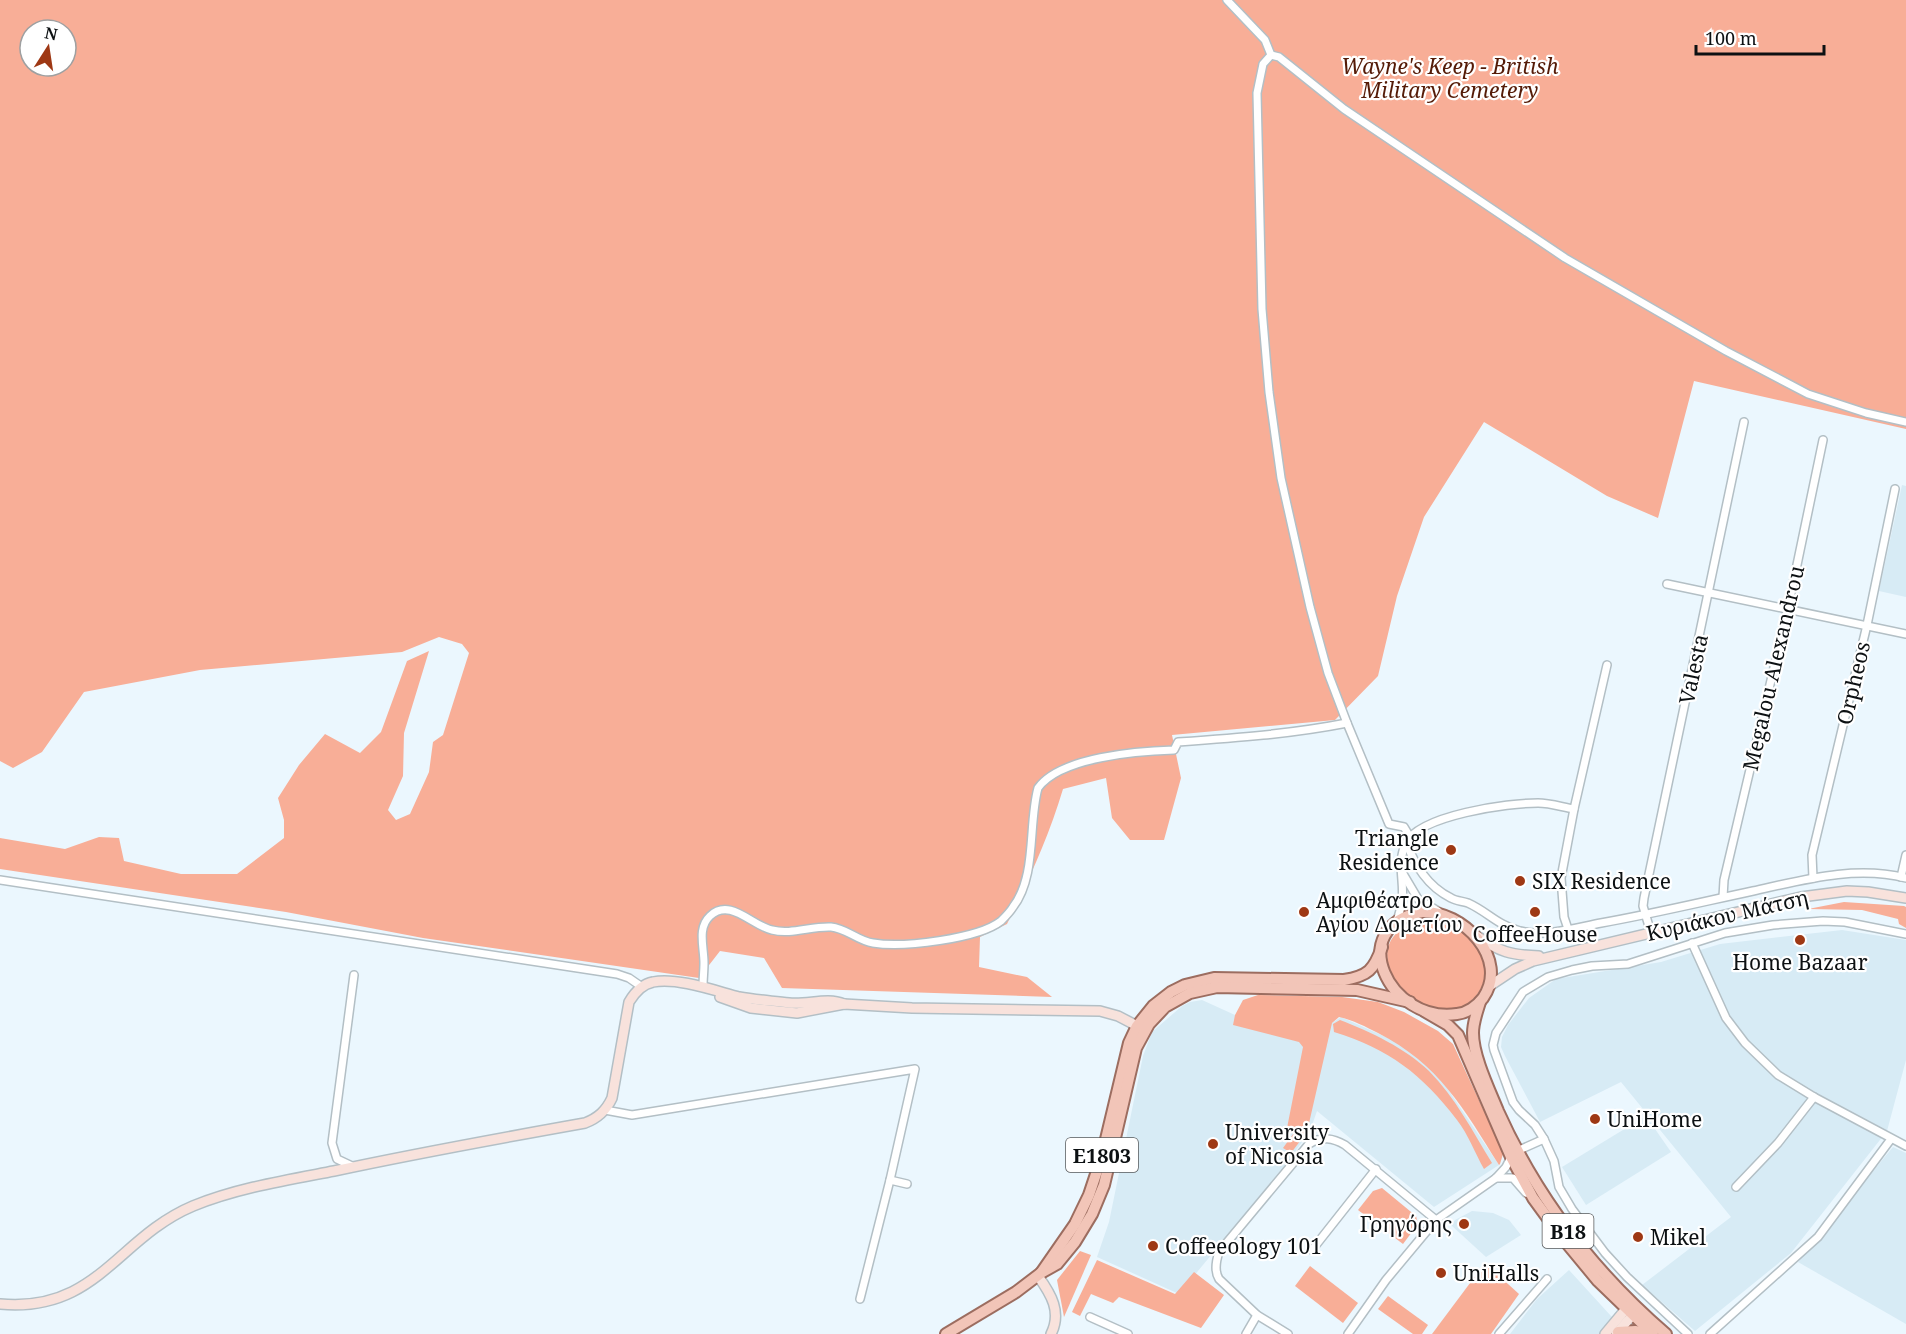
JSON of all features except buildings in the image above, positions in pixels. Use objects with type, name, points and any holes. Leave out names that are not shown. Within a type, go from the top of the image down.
[{"type":"main road","points":[[1422,912],[1445,915],[1470,931],[1481,944],[1488,960],[1491,985],[1480,1002],[1456,1014],[1437,1014],[1424,1011],[1401,997],[1388,984],[1382,966],[1382,947],[1386,934],[1395,924],[1408,916],[1422,912]]},
{"type":"main road","name":"E1803","points":[[1141,1028],[1146,1013],[1160,1000],[1171,992],[1192,983],[1229,977],[1354,979],[1375,966],[1382,947]]},
{"type":"main road","name":"E1803","points":[[1040,1274],[1075,1224],[1089,1195],[1102,1156],[1129,1043],[1141,1028],[1165,1007],[1190,993],[1210,988],[1341,989],[1373,992],[1410,1002]]},
{"type":"main road","name":"B18","points":[[1480,1002],[1474,1025],[1474,1044],[1514,1154],[1582,1250],[1652,1334]]},
{"type":"main road","name":"B18","points":[[1424,1011],[1448,1025],[1458,1035],[1533,1198],[1581,1260],[1631,1309],[1666,1334]]},
{"type":"main road","points":[[946,1334],[1017,1292],[1040,1274]]},
{"type":"main road","points":[[1617,1333],[1635,1331],[1652,1334]]},
{"type":"street","points":[[1227,0],[1265,40],[1271,55]]},
{"type":"street","points":[[1271,55],[1279,57],[1353,116],[1565,258],[1615,287],[1726,351],[1808,394],[1866,413],[1906,422]]},
{"type":"street","points":[[1271,55],[1263,64],[1257,93],[1262,309],[1269,392],[1281,478],[1328,673],[1389,824],[1404,827],[1422,876],[1453,899],[1468,903],[1501,925],[1539,934],[1645,915],[1813,878],[1856,873],[1904,878],[1906,855]]},
{"type":"street","name":"Valesta","points":[[1645,915],[1644,898],[1744,423]]},
{"type":"street","name":"Megalou Alexandrou","points":[[1723,897],[1724,880],[1788,608],[1823,440]]},
{"type":"street","name":"Orpheos","points":[[1813,878],[1812,855],[1867,625],[1895,489]]},
{"type":"street","points":[[1666,584],[1906,634]]},
{"type":"street","points":[[1568,928],[1564,917],[1561,878],[1574,809],[1607,665]]},
{"type":"street","points":[[703,986],[704,924],[712,914],[723,910],[735,910],[756,925],[780,932],[838,928],[870,943],[886,944],[943,940],[983,930],[1000,921],[1015,906],[1023,887],[1029,860],[1038,788],[1043,780],[1059,770],[1120,754],[1174,750],[1178,742],[1279,734],[1347,723]]},
{"type":"street","points":[[1395,924],[1402,902],[1400,863],[1408,840],[1416,831],[1468,812],[1499,806],[1539,803],[1574,809]]},
{"type":"street","points":[[1401,869],[1418,899],[1445,915]]},
{"type":"street","points":[[0,880],[617,974],[629,978],[642,987]]},
{"type":"street","name":"Κυριάκου Μάτση","points":[[1491,985],[1523,965],[1550,956],[1771,903],[1825,893],[1868,892],[1906,898]]},
{"type":"street","points":[[1645,915],[1651,933]]},
{"type":"street","points":[[1688,1334],[1627,1277],[1605,1253],[1559,1187],[1554,1161],[1544,1139],[1535,1125],[1513,1102],[1493,1045],[1496,1033],[1523,992],[1548,977],[1572,970],[1592,966],[1628,964],[1692,943],[1746,929],[1823,921],[1845,922],[1906,934]]},
{"type":"street","name":"Κυριάκου Μάτση","points":[[1470,931],[1497,950],[1507,954],[1550,956]]},
{"type":"street","points":[[1692,943],[1726,1018],[1745,1043],[1778,1075],[1906,1146]]},
{"type":"street","points":[[354,975],[332,1143],[337,1159],[354,1167]]},
{"type":"street","points":[[0,1304],[24,1306],[46,1303],[79,1289],[157,1226],[178,1213],[202,1203],[279,1182],[585,1123],[599,1116],[612,1098],[627,1009],[633,996],[642,987],[661,981],[703,986],[741,997],[800,1004],[835,1000],[844,1004]]},
{"type":"street","points":[[687,985],[751,1008],[797,1013],[844,1004],[912,1008],[1100,1011],[1141,1028]]},
{"type":"street","points":[[605,1110],[632,1114],[915,1069],[861,1299]]},
{"type":"street","points":[[1736,1187],[1778,1143],[1814,1097]]},
{"type":"street","points":[[1288,1334],[1257,1315],[1216,1275],[1216,1263],[1219,1252],[1309,1144],[1323,1138],[1339,1141],[1436,1220]]},
{"type":"street","points":[[1348,1334],[1386,1280],[1436,1220],[1496,1178],[1514,1154],[1544,1139]]},
{"type":"street","points":[[1710,1334],[1818,1237],[1891,1139]]},
{"type":"street","points":[[1312,1250],[1376,1169]]},
{"type":"street","points":[[1496,1178],[1513,1178],[1533,1198]]},
{"type":"street","points":[[890,1180],[907,1184]]},
{"type":"street","points":[[1040,1274],[1054,1302],[1056,1319],[1051,1334]]},
{"type":"street","points":[[1499,1334],[1547,1279]]},
{"type":"street","points":[[1617,1333],[1631,1309]]},
{"type":"street","points":[[1605,1334],[1631,1309]]},
{"type":"street","points":[[1246,1334],[1257,1315]]},
{"type":"street","points":[[1090,1317],[1128,1334]]},
{"type":"shaded area","points":[[1902,485],[1906,486],[1906,597],[1879,591]]},
{"type":"shaded area","points":[[1842,930],[1906,940],[1906,1060],[1887,1131],[1791,1253],[1695,1331],[1642,1285],[1731,1217],[1621,1082],[1540,1122],[1505,1056],[1501,1047],[1502,1037],[1508,1025],[1529,998],[1556,979],[1661,962],[1720,944]]},
{"type":"shaded area","name":"University of Nicosia","points":[[1202,1000],[1235,1015],[1332,1023],[1341,1017],[1395,1041],[1420,1059],[1441,1079],[1499,1165],[1434,1207],[1317,1111],[1310,1131],[1283,1168],[1179,1294],[1097,1257],[1109,1222],[1143,1056],[1152,1032],[1182,1006]]},
{"type":"shaded area","points":[[1646,1116],[1671,1152],[1586,1205],[1562,1167]]},
{"type":"shaded area","points":[[1893,1147],[1906,1153],[1906,1324],[1798,1262]]},
{"type":"shaded area","points":[[1472,1211],[1493,1213],[1509,1220],[1521,1235],[1486,1257],[1451,1225],[1455,1220]]},
{"type":"shaded area","points":[[1569,1270],[1611,1316],[1631,1334],[1510,1334],[1537,1299]]},
{"type":"green space","name":"Wayne's Keep - British Military Cemetery","points":[[0,0],[1906,0],[1906,429],[1694,381],[1658,518],[1607,496],[1484,422],[1424,517],[1397,596],[1378,676],[1335,720],[1172,735],[1181,778],[1164,840],[1130,840],[1112,818],[1106,778],[1063,789],[1038,858],[1007,924],[980,937],[979,967],[1027,977],[1052,997],[782,988],[764,958],[720,951],[699,978],[423,938],[286,912],[0,869],[0,838],[65,849],[99,837],[119,838],[124,861],[181,874],[237,874],[284,838],[284,820],[278,798],[299,765],[325,734],[360,753],[381,732],[407,661],[429,651],[404,733],[403,776],[388,810],[396,820],[410,814],[429,772],[433,742],[443,735],[469,653],[462,644],[439,637],[402,652],[200,670],[84,692],[42,752],[13,768],[0,761]]},
{"type":"green space","points":[[1844,902],[1904,906],[1906,907],[1906,928],[1899,924],[1898,919],[1862,910],[1808,909]]},
{"type":"green space","points":[[1418,920],[1441,923],[1457,930],[1471,939],[1481,951],[1485,966],[1484,981],[1481,989],[1471,1001],[1453,1009],[1433,1008],[1415,999],[1399,985],[1389,968],[1388,950],[1396,933]]},
{"type":"green space","points":[[1258,995],[1342,997],[1378,1002],[1404,1012],[1438,1031],[1453,1044],[1501,1148],[1503,1154],[1500,1164],[1448,1090],[1418,1059],[1378,1033],[1339,1017],[1332,1023],[1307,1132],[1291,1153],[1283,1148],[1294,1133],[1287,1128],[1303,1047],[1299,1042],[1233,1025],[1235,1015],[1243,1000]]},
{"type":"green space","points":[[1340,1020],[1387,1041],[1429,1071],[1455,1103],[1492,1163],[1484,1169],[1461,1125],[1417,1076],[1372,1046],[1334,1032],[1333,1024]]},
{"type":"green space","points":[[1382,1188],[1416,1216],[1418,1224],[1403,1244],[1358,1210],[1373,1191]]},
{"type":"green space","points":[[1080,1251],[1091,1255],[1064,1317],[1057,1280]]},
{"type":"green space","points":[[1097,1260],[1175,1294],[1194,1272],[1224,1295],[1201,1328],[1119,1297],[1113,1303],[1091,1294],[1080,1316],[1072,1312]]},
{"type":"green space","points":[[1485,1263],[1519,1294],[1491,1334],[1432,1334]]},
{"type":"green space","points":[[1310,1266],[1358,1303],[1343,1323],[1295,1286]]},
{"type":"green space","points":[[1388,1296],[1428,1325],[1422,1334],[1413,1334],[1378,1309]]},
{"type":"place","name":"Triangle Residence","points":[[1451,850]]},
{"type":"place","name":"SIX Residence","points":[[1520,881]]},
{"type":"place","name":"Αμφιθέατρο Αγίου Δομετίου","points":[[1304,912]]},
{"type":"place","name":"CoffeeHouse","points":[[1535,912]]},
{"type":"place","name":"Home Bazaar","points":[[1800,940]]},
{"type":"place","name":"UniHome","points":[[1595,1119]]},
{"type":"place","name":"University of Nicosia","points":[[1213,1144]]},
{"type":"place","name":"Γρηγόρης","points":[[1464,1224]]},
{"type":"place","name":"Mikel","points":[[1638,1237]]},
{"type":"place","name":"Coffeeology 101","points":[[1153,1246]]},
{"type":"place","name":"UniHalls","points":[[1441,1273]]}]
